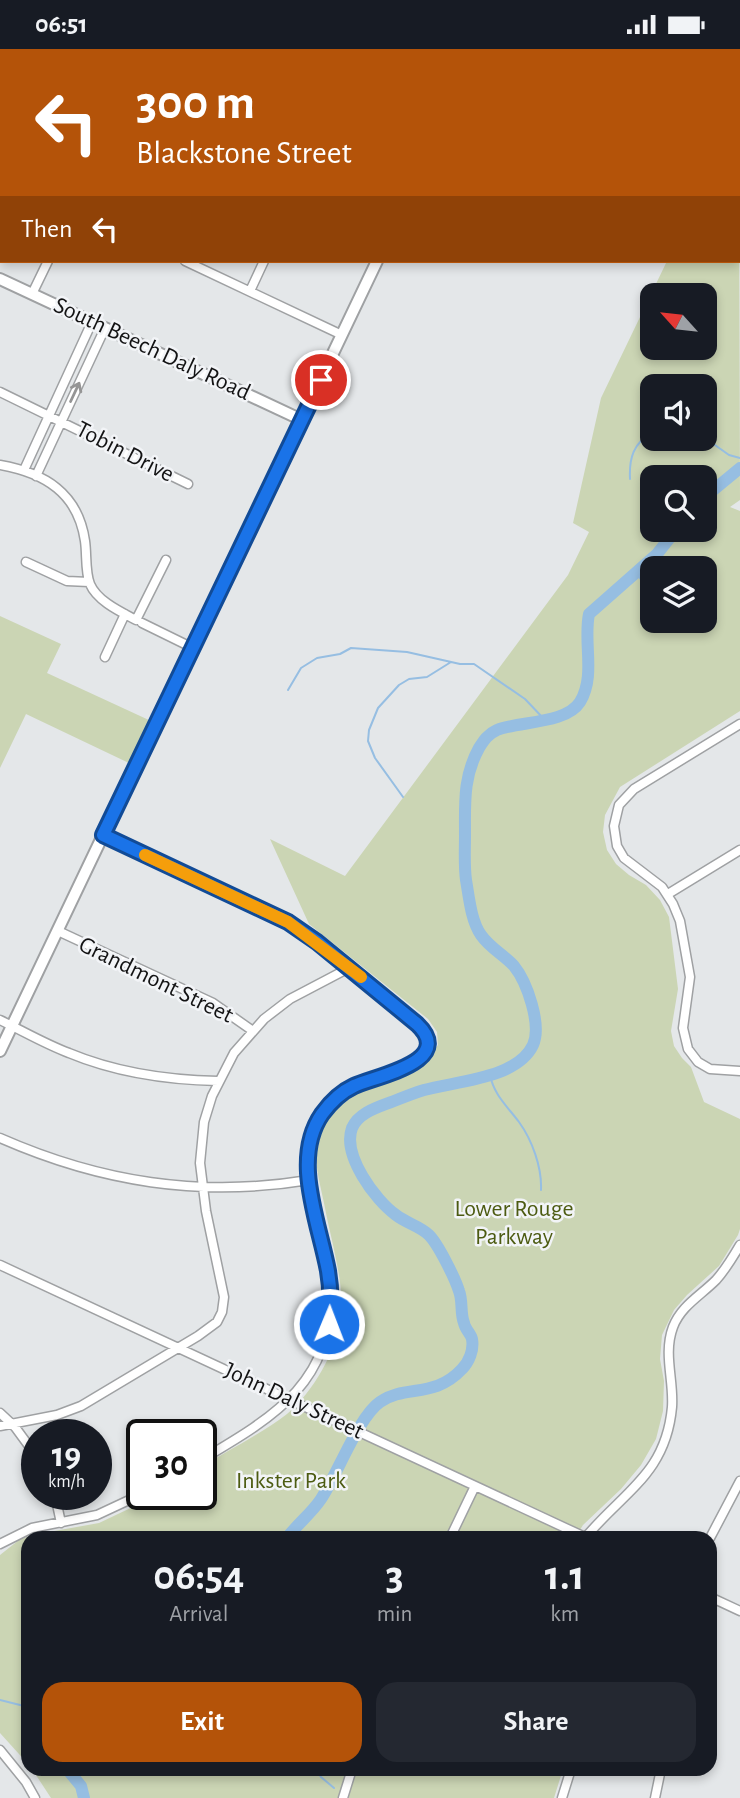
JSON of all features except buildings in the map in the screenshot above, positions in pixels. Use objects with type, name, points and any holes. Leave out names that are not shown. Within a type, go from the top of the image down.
[{"type":"street","points":[[32,294],[47,263]]},
{"type":"street","points":[[189,263],[342,335]]},
{"type":"street","points":[[250,291],[263,263]]},
{"type":"street","points":[[0,1051],[303,420],[375,263]]},
{"type":"street","name":"South Beech Daly Road","points":[[0,279],[303,420]]},
{"type":"street","name":"Tobin Drive","points":[[24,470],[92,322]]},
{"type":"street","name":"Tobin Drive","points":[[36,476],[105,328]]},
{"type":"street","name":"Tobin Drive","points":[[0,392],[188,484]]},
{"type":"street","points":[[0,465],[24,470],[36,476],[57,488],[74,506],[83,527],[89,582],[101,598],[125,614],[136,620],[166,560]]},
{"type":"street","points":[[26,562],[67,581],[89,582]]},
{"type":"street","points":[[105,657],[125,614]]},
{"type":"street","points":[[142,623],[193,648]]},
{"type":"street","points":[[740,724],[634,789],[620,805],[614,826],[620,851],[630,864],[655,880],[668,894],[680,921],[689,970],[689,992],[683,1028],[685,1043],[692,1055],[704,1066],[715,1070],[740,1071]]},
{"type":"street","points":[[103,835],[281,918],[349,968],[422,1028],[426,1037],[427,1047],[417,1062],[353,1086],[327,1107],[317,1122],[310,1140],[309,1180],[328,1273],[329,1324],[326,1344],[305,1383],[276,1413],[217,1450]]},
{"type":"street","points":[[668,894],[740,850]]},
{"type":"street","name":"Grandmont Street","points":[[58,931],[213,1003],[253,1031]]},
{"type":"street","points":[[0,1426],[57,1415],[81,1406],[214,1326],[224,1307],[200,1163],[202,1134],[218,1081],[234,1053],[253,1031],[290,999],[349,968]]},
{"type":"street","points":[[0,1020],[70,1054],[115,1068],[166,1078],[218,1081]]},
{"type":"street","points":[[0,1138],[53,1160],[108,1176],[173,1186],[258,1187],[309,1180]]},
{"type":"street","points":[[592,1531],[640,1483],[657,1459],[666,1438],[671,1414],[672,1389],[668,1351],[673,1327],[685,1307],[722,1273],[740,1245]]},
{"type":"street","name":"John Daly Street","points":[[0,1265],[571,1531]]},
{"type":"street","points":[[0,1413],[21,1436]]},
{"type":"street","points":[[714,1531],[740,1481]]},
{"type":"street","points":[[453,1531],[475,1486]]},
{"type":"street","points":[[26,1531],[97,1515],[126,1502]]},
{"type":"street","points":[[58,1510],[61,1523]]},
{"type":"street","points":[[0,1545],[21,1534]]},
{"type":"street","points":[[717,1600],[740,1611]]},
{"type":"street","points":[[0,1749],[21,1775]]},
{"type":"street","points":[[22,1776],[35,1798]]},
{"type":"street","points":[[343,1798],[350,1776]]},
{"type":"street","points":[[562,1798],[569,1776]]},
{"type":"street","points":[[655,1798],[660,1776]]},
{"type":"green space","name":"Lower Rouge Parkway","points":[[666,263],[739,263],[740,500],[730,507],[740,511],[740,711],[620,787],[605,815],[603,832],[607,850],[616,864],[646,885],[660,900],[669,917],[678,989],[671,1031],[674,1046],[691,1067],[704,1102],[740,1119],[740,1229],[719,1266],[674,1310],[662,1335],[660,1359],[664,1381],[663,1411],[656,1439],[641,1465],[621,1489],[579,1531],[54,1531],[99,1523],[126,1510],[217,1510],[217,1458],[287,1414],[306,1394],[329,1358],[338,1331],[342,1305],[339,1277],[317,1169],[318,1140],[330,1116],[349,1098],[412,1071],[423,1063],[438,1045],[437,1032],[428,1019],[309,924],[270,839],[345,876],[568,575],[589,532],[573,523],[601,398],[640,317],[640,361],[718,361],[718,283],[656,283]]},
{"type":"green space","points":[[0,616],[61,644],[47,673],[151,721],[131,764],[26,714],[0,768]]},
{"type":"green space","name":"Lower Rouge Parkway","points":[[21,1539],[21,1756],[0,1733],[0,1555]]},
{"type":"green space","points":[[37,1776],[561,1776],[554,1798],[51,1798]]},
{"type":"waterway","points":[[630,479],[630,465],[640,442]]},
{"type":"waterway","points":[[717,446],[729,455],[740,458]]},
{"type":"waterway","points":[[717,487],[740,468]]},
{"type":"waterway","points":[[293,1531],[321,1499],[372,1409],[380,1402],[400,1393],[441,1384],[452,1378],[469,1359],[472,1339],[463,1319],[460,1295],[454,1278],[433,1239],[396,1215],[370,1188],[352,1151],[352,1128],[359,1118],[370,1111],[405,1097],[500,1072],[514,1065],[533,1045],[536,1026],[524,982],[514,966],[481,935],[471,909],[465,869],[466,790],[470,769],[479,748],[489,735],[507,727],[554,718],[573,709],[580,702],[587,681],[589,614],[657,554],[666,542]]},
{"type":"waterway","points":[[636,573],[640,578]]},
{"type":"waterway","points":[[288,690],[301,668],[317,658],[340,654],[351,648],[407,652],[460,664],[474,664],[525,699],[544,719]]},
{"type":"waterway","points":[[403,797],[375,758],[368,741],[369,730],[378,708],[399,685],[409,679],[427,677],[451,662]]},
{"type":"waterway","points":[[490,1075],[498,1094],[532,1145],[540,1172],[541,1190]]},
{"type":"waterway","points":[[0,1700],[21,1705]]},
{"type":"waterway","points":[[73,1776],[81,1786],[84,1798]]},
{"type":"waterway","points":[[320,1776],[334,1788]]},
{"type":"slow traffic","points":[[145,855],[288,922],[361,977]]},
{"type":"route","points":[[321,380],[103,835],[288,922],[317,942],[425,1033],[425,1051],[415,1064],[346,1090],[321,1115],[310,1140],[308,1174],[328,1273],[329,1324]]},
{"type":"park label","name":"Inkster Park","points":[[291,1481]]}]
